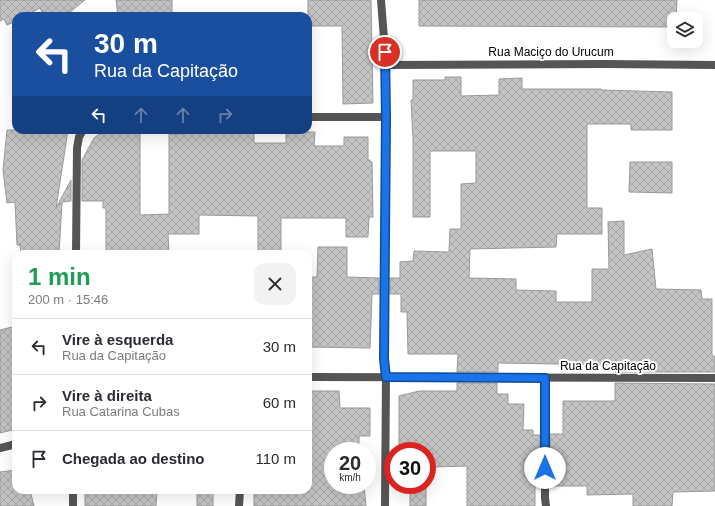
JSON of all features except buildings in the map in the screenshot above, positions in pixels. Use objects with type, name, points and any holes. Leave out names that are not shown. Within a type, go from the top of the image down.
[{"type":"street","points":[[381,0],[386,65],[384,359],[386,377],[385,506]]},
{"type":"street","name":"Rua Maciço do Urucum","points":[[386,65],[715,65]]},
{"type":"street","points":[[312,117],[386,117]]},
{"type":"street","points":[[76,250],[77,148],[81,134]]},
{"type":"street","name":"Rua da Capitação","points":[[312,377],[715,378]]},
{"type":"street","points":[[545,378],[546,506]]},
{"type":"street","points":[[0,448],[12,445]]},
{"type":"street","points":[[73,494],[73,506]]},
{"type":"street","points":[[239,506],[240,494]]},
{"type":"route","points":[[385,52],[386,117],[384,359],[386,377],[545,378],[545,468]]}]
